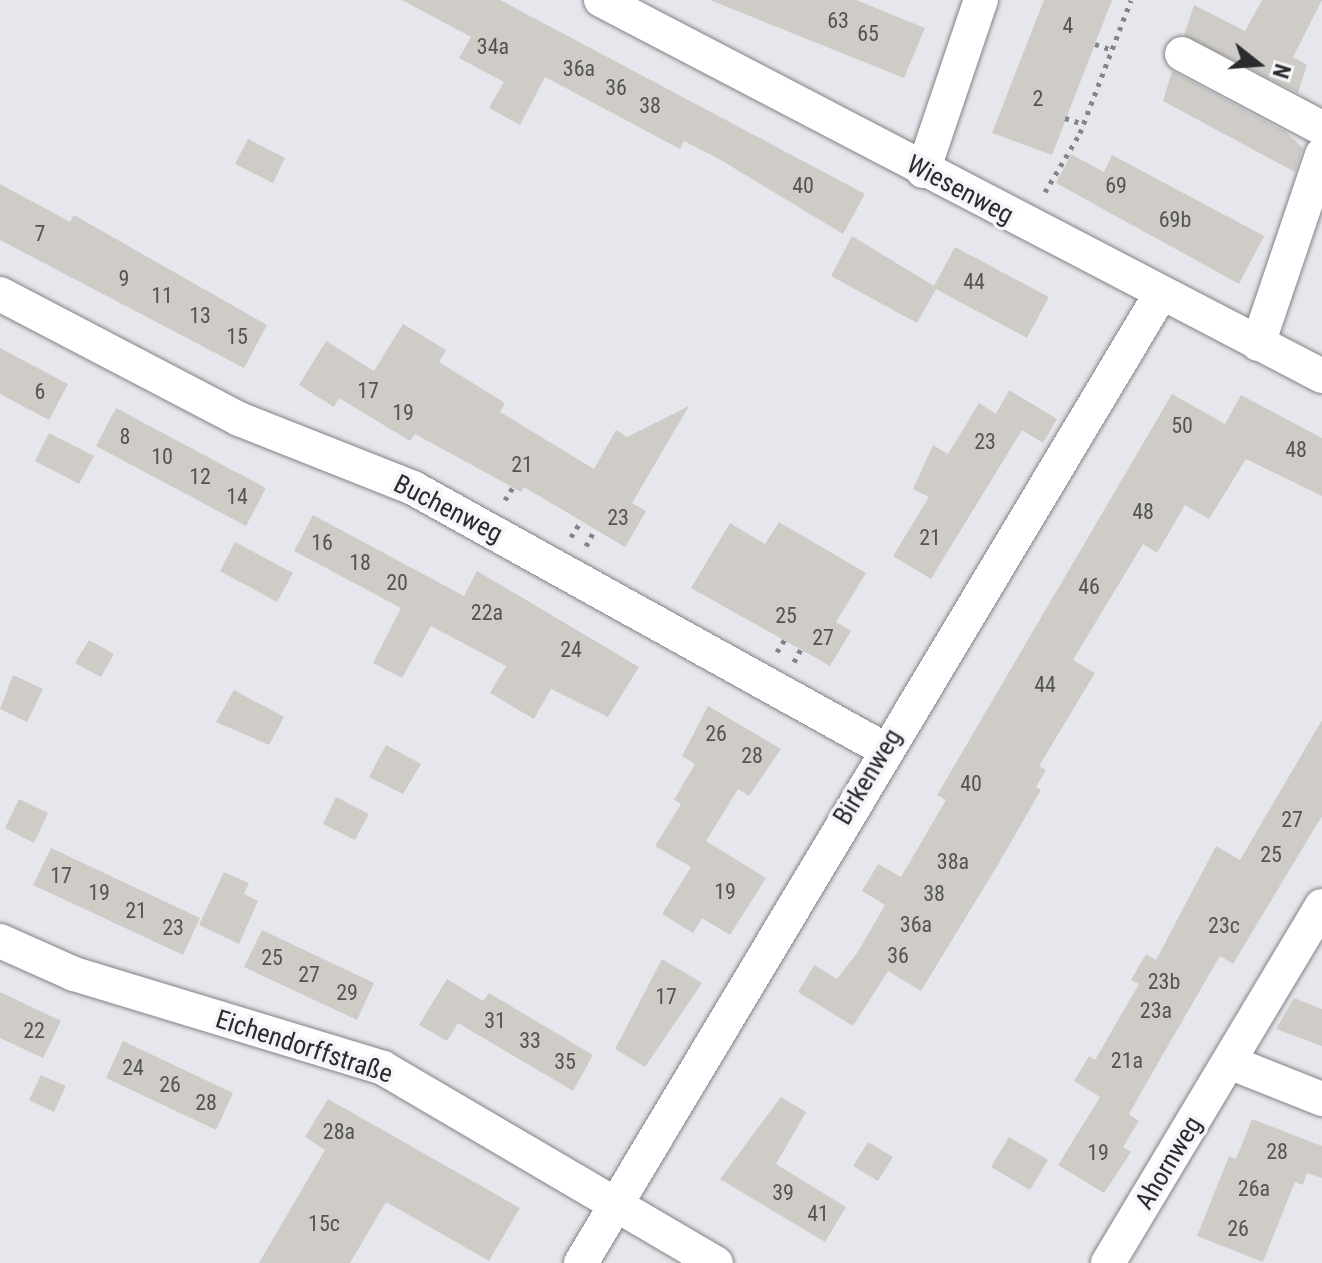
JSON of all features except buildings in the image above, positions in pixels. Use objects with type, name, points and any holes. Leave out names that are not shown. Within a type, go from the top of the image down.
[{"type":"street","name":"Wiesenweg","points":[[601,0],[1160,295],[1322,376]]},
{"type":"street","points":[[923,171],[981,0]]},
{"type":"street","points":[[1182,54],[1322,128]]},
{"type":"street","points":[[1258,344],[1322,155]]},
{"type":"street","name":"Buchenweg","points":[[0,294],[239,419],[413,488],[884,749]]},
{"type":"street","name":"Birkenweg","points":[[581,1263],[884,749],[1160,295]]},
{"type":"street","name":"Ahornweg","points":[[1108,1263],[1322,906]]},
{"type":"street","name":"Eichendorffstraße","points":[[0,941],[74,974],[383,1068],[716,1263]]},
{"type":"street","points":[[1229,1062],[1322,1099]]},
{"type":"path","points":[[1026,225],[1084,124],[1131,0]]},
{"type":"path","points":[[1095,44],[1112,50]]},
{"type":"path","points":[[1065,118],[1084,124]]}]
